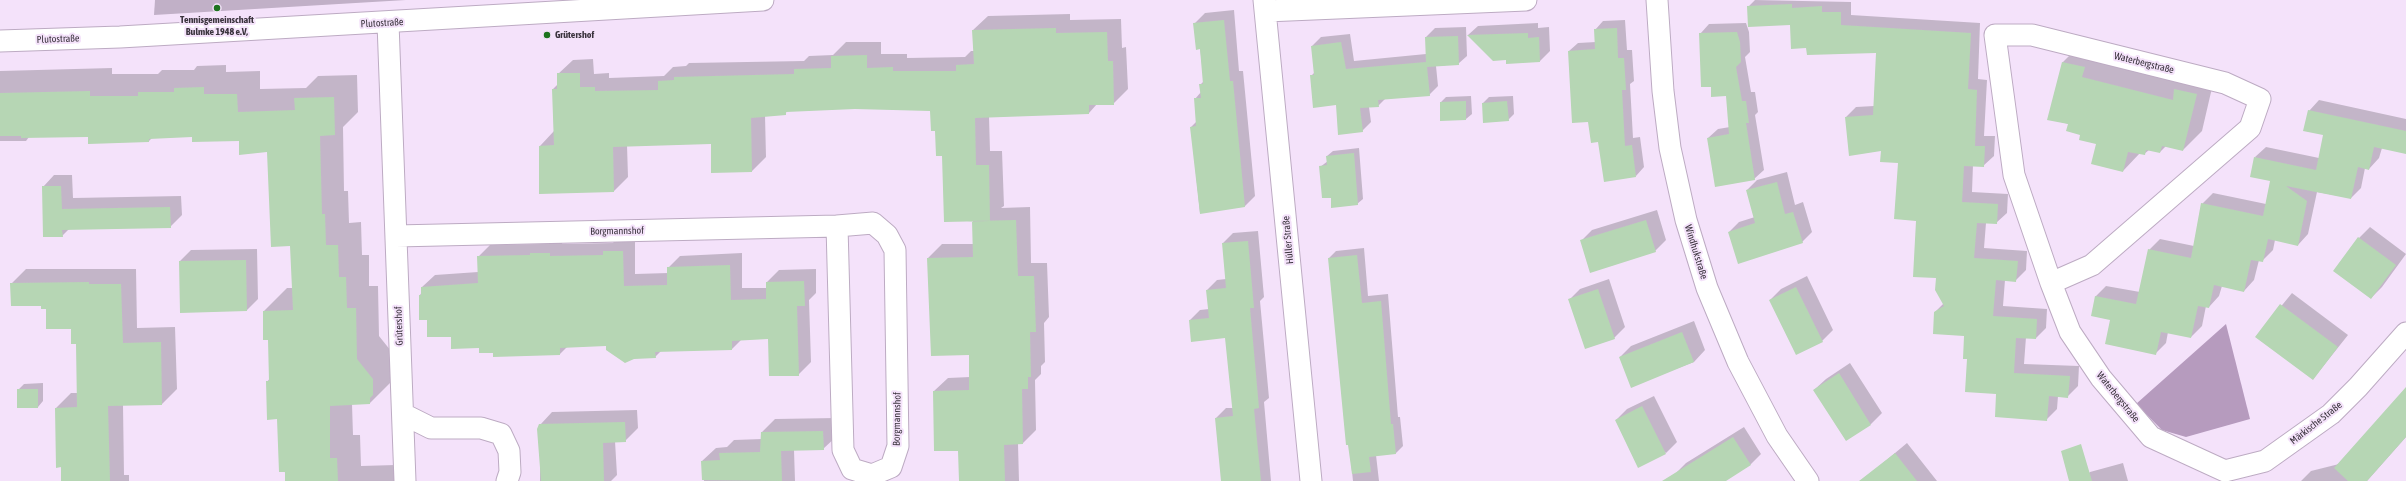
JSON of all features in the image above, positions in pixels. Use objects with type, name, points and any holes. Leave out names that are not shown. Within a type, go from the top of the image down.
[{"type":"street","name":"Plutostraße","points":[[0,41],[120,37],[388,22],[610,7],[763,0]]},
{"type":"street","points":[[1265,6],[1526,0]]},
{"type":"street","name":"Windhukstraße","points":[[1657,0],[1663,91],[1670,148],[1686,220],[1707,288],[1738,362],[1777,436],[1808,481]]},
{"type":"street","name":"Hüller Straße","points":[[1265,6],[1311,481]]},
{"type":"street","name":"Grütershof","points":[[388,22],[405,481]]},
{"type":"street","name":"Waterbergstraße","points":[[2051,283],[2092,266],[2244,134],[2250,128],[2260,100],[2224,83],[2032,35],[1995,35],[2014,175],[2051,283],[2070,332],[2101,378],[2151,437],[2226,476]]},
{"type":"street","name":"Borgmannshof","points":[[396,236],[837,226],[873,223],[887,235],[895,250],[898,446],[891,467],[872,475],[852,469],[843,450],[837,226]]},
{"type":"street","name":"Märkische Straße","points":[[2226,476],[2265,461],[2330,414],[2358,387],[2406,333]]},
{"type":"street","points":[[403,414],[431,428],[481,428],[501,434],[510,451],[510,472],[507,481]]},
{"type":"shaded area","name":"Tennisgemeinschaft Bulmke 1948 e.V,","points":[[155,0],[406,0],[154,15]]},
{"type":"shaded area","points":[[2226,324],[2250,419],[2186,437],[2162,430],[2136,404]]},
{"type":"building","points":[[1792,4],[1792,8],[1822,6],[1822,12],[1841,12],[1841,25],[1971,33],[1968,89],[1977,90],[1975,146],[1985,146],[1984,167],[1964,166],[1962,202],[1998,204],[1997,224],[1977,223],[1974,258],[2018,261],[2016,282],[1996,280],[1993,316],[2037,319],[2036,339],[2016,338],[2014,373],[2070,376],[2068,398],[2049,396],[2047,421],[1995,417],[1996,394],[1965,392],[1967,359],[1963,359],[1964,336],[1933,334],[1934,312],[1944,306],[1935,290],[1936,278],[1913,277],[1916,221],[1894,219],[1898,163],[1880,162],[1881,151],[1849,156],[1845,117],[1873,115],[1876,53],[1807,55],[1806,48],[1791,49],[1790,25],[1748,27],[1747,6]]},
{"type":"building","points":[[1224,20],[1230,81],[1233,81],[1245,207],[1200,214],[1190,127],[1196,126],[1194,98],[1201,98],[1199,84],[1203,84],[1200,49],[1196,50],[1193,23]]},
{"type":"building","points":[[1056,28],[1056,33],[1107,32],[1108,61],[1113,61],[1114,105],[1089,105],[1089,114],[975,118],[976,165],[989,165],[990,221],[944,222],[942,156],[936,156],[935,131],[931,131],[930,111],[855,109],[786,112],[786,115],[751,118],[752,172],[711,173],[711,144],[613,147],[614,192],[539,194],[539,146],[554,145],[552,89],[557,89],[557,73],[580,73],[580,87],[595,87],[595,91],[658,90],[658,81],[674,80],[674,77],[794,74],[794,69],[831,68],[831,56],[867,55],[867,68],[893,67],[893,71],[956,71],[956,65],[974,64],[972,30]]},
{"type":"building","points":[[1617,28],[1618,58],[1624,58],[1626,90],[1622,90],[1625,146],[1632,145],[1636,177],[1604,182],[1598,142],[1591,143],[1588,122],[1572,123],[1568,51],[1595,49],[1594,29]]},
{"type":"building","points":[[1737,32],[1740,42],[1741,62],[1736,67],[1742,101],[1746,101],[1749,123],[1746,123],[1755,180],[1715,187],[1707,138],[1729,134],[1726,96],[1711,97],[1711,87],[1701,87],[1699,33]]},
{"type":"building","points":[[1528,33],[1528,38],[1539,37],[1540,62],[1506,64],[1506,60],[1493,61],[1467,35]]},
{"type":"building","points":[[1458,36],[1459,65],[1427,67],[1430,96],[1378,100],[1379,107],[1360,108],[1363,132],[1338,135],[1336,105],[1313,108],[1310,75],[1314,75],[1311,46],[1341,42],[1346,69],[1426,62],[1425,37]]},
{"type":"building","points":[[2062,62],[2085,67],[2082,77],[2173,100],[2174,89],[2197,94],[2183,151],[2162,146],[2160,153],[2146,150],[2145,155],[2128,152],[2123,172],[2091,164],[2096,144],[2079,140],[2080,135],[2066,131],[2068,124],[2047,120]]},
{"type":"building","points":[[204,87],[204,94],[237,94],[238,112],[295,110],[294,98],[334,97],[335,135],[320,136],[322,214],[325,214],[326,245],[338,245],[339,277],[346,277],[347,308],[356,308],[357,359],[373,379],[373,395],[370,398],[370,404],[330,406],[330,458],[337,458],[338,481],[285,481],[285,472],[279,472],[277,419],[267,420],[266,381],[269,381],[268,340],[263,340],[263,311],[293,310],[290,246],[271,247],[267,152],[239,155],[239,141],[192,142],[192,137],[149,139],[149,142],[88,144],[88,137],[21,138],[21,136],[0,136],[0,93],[90,91],[90,96],[138,96],[138,92],[174,92],[174,88]]},
{"type":"building","points":[[1466,101],[1466,120],[1440,121],[1440,102]]},
{"type":"building","points":[[1507,101],[1509,121],[1483,123],[1482,103]]},
{"type":"building","points":[[2308,110],[2406,131],[2406,154],[2374,147],[2369,170],[2358,167],[2351,199],[2286,186],[2307,201],[2298,246],[2268,239],[2263,262],[2251,260],[2244,292],[2214,285],[2209,308],[2198,306],[2191,338],[2161,332],[2156,355],[2105,344],[2110,320],[2091,316],[2095,296],[2136,304],[2148,249],[2191,258],[2201,203],[2263,216],[2270,181],[2250,177],[2254,157],[2316,170],[2323,135],[2303,131]]},
{"type":"building","points":[[1354,153],[1358,205],[1331,208],[1331,198],[1322,198],[1319,166],[1327,165],[1326,156]]},
{"type":"building","points":[[1777,182],[1785,214],[1793,212],[1803,243],[1738,264],[1728,232],[1755,223],[1746,190]]},
{"type":"building","points":[[42,186],[61,186],[62,209],[170,207],[171,228],[62,230],[63,237],[43,237]]},
{"type":"building","points":[[1016,220],[1018,276],[1034,276],[1036,332],[1030,332],[1031,377],[1028,377],[1028,389],[1022,389],[1023,444],[1004,445],[1005,481],[959,481],[958,451],[934,451],[933,391],[969,390],[969,355],[931,356],[927,258],[973,257],[972,221]]},
{"type":"building","points":[[1646,220],[1656,252],[1590,273],[1580,240]]},
{"type":"building","points":[[2358,237],[2396,265],[2371,299],[2333,271]]},
{"type":"building","points":[[1248,241],[1254,308],[1250,308],[1259,408],[1254,409],[1261,481],[1221,481],[1215,418],[1233,416],[1225,338],[1191,342],[1189,320],[1209,318],[1206,290],[1226,288],[1222,243]]},
{"type":"building","points":[[603,251],[623,251],[624,286],[667,285],[667,267],[730,265],[731,300],[766,299],[766,282],[804,281],[805,306],[797,306],[799,376],[769,376],[768,339],[732,341],[732,350],[655,352],[656,358],[634,359],[625,363],[606,350],[606,346],[560,348],[560,355],[493,357],[493,353],[479,353],[479,348],[451,349],[451,337],[427,337],[427,320],[419,320],[419,295],[421,295],[421,287],[478,283],[477,256],[530,255],[530,253],[550,253],[550,256],[603,255]]},
{"type":"building","points":[[1357,255],[1362,303],[1381,301],[1391,424],[1393,424],[1396,454],[1369,457],[1371,472],[1352,474],[1348,445],[1346,445],[1328,258]]},
{"type":"building","points":[[246,260],[247,311],[180,313],[179,261]]},
{"type":"building","points":[[89,282],[89,284],[121,284],[123,343],[161,342],[162,405],[108,406],[110,481],[61,481],[61,467],[56,468],[55,408],[77,407],[76,344],[71,344],[71,329],[46,329],[46,309],[41,309],[41,306],[11,306],[10,283]]},
{"type":"building","points":[[1796,287],[1823,342],[1796,355],[1769,300]]},
{"type":"building","points":[[1598,289],[1615,339],[1585,349],[1568,299]]},
{"type":"building","points":[[2280,304],[2338,347],[2313,380],[2255,337]]},
{"type":"building","points":[[1682,332],[1694,362],[1631,388],[1619,357]]},
{"type":"building","points":[[1839,373],[1871,425],[1846,441],[1813,390]]},
{"type":"building","points":[[2406,387],[2406,437],[2367,481],[2348,481],[2334,468]]},
{"type":"building","points":[[17,389],[38,389],[38,408],[17,408]]},
{"type":"building","points":[[1642,406],[1666,454],[1638,468],[1615,420]]},
{"type":"building","points":[[625,422],[626,442],[603,443],[604,481],[541,481],[537,429],[539,424]]},
{"type":"building","points":[[823,431],[824,450],[781,451],[782,481],[702,480],[701,461],[720,460],[719,453],[760,452],[761,432]]},
{"type":"building","points":[[1733,437],[1751,465],[1726,481],[1662,481]]},
{"type":"building","points":[[2081,444],[2092,481],[2069,481],[2061,451]]},
{"type":"building","points":[[1895,453],[1917,481],[1859,481]]},
{"type":"place","name":"Tennisgemeinschaft Bulmke 1948 e.V,","points":[[217,8]]},
{"type":"place","name":"Grütershof","points":[[547,35]]}]
